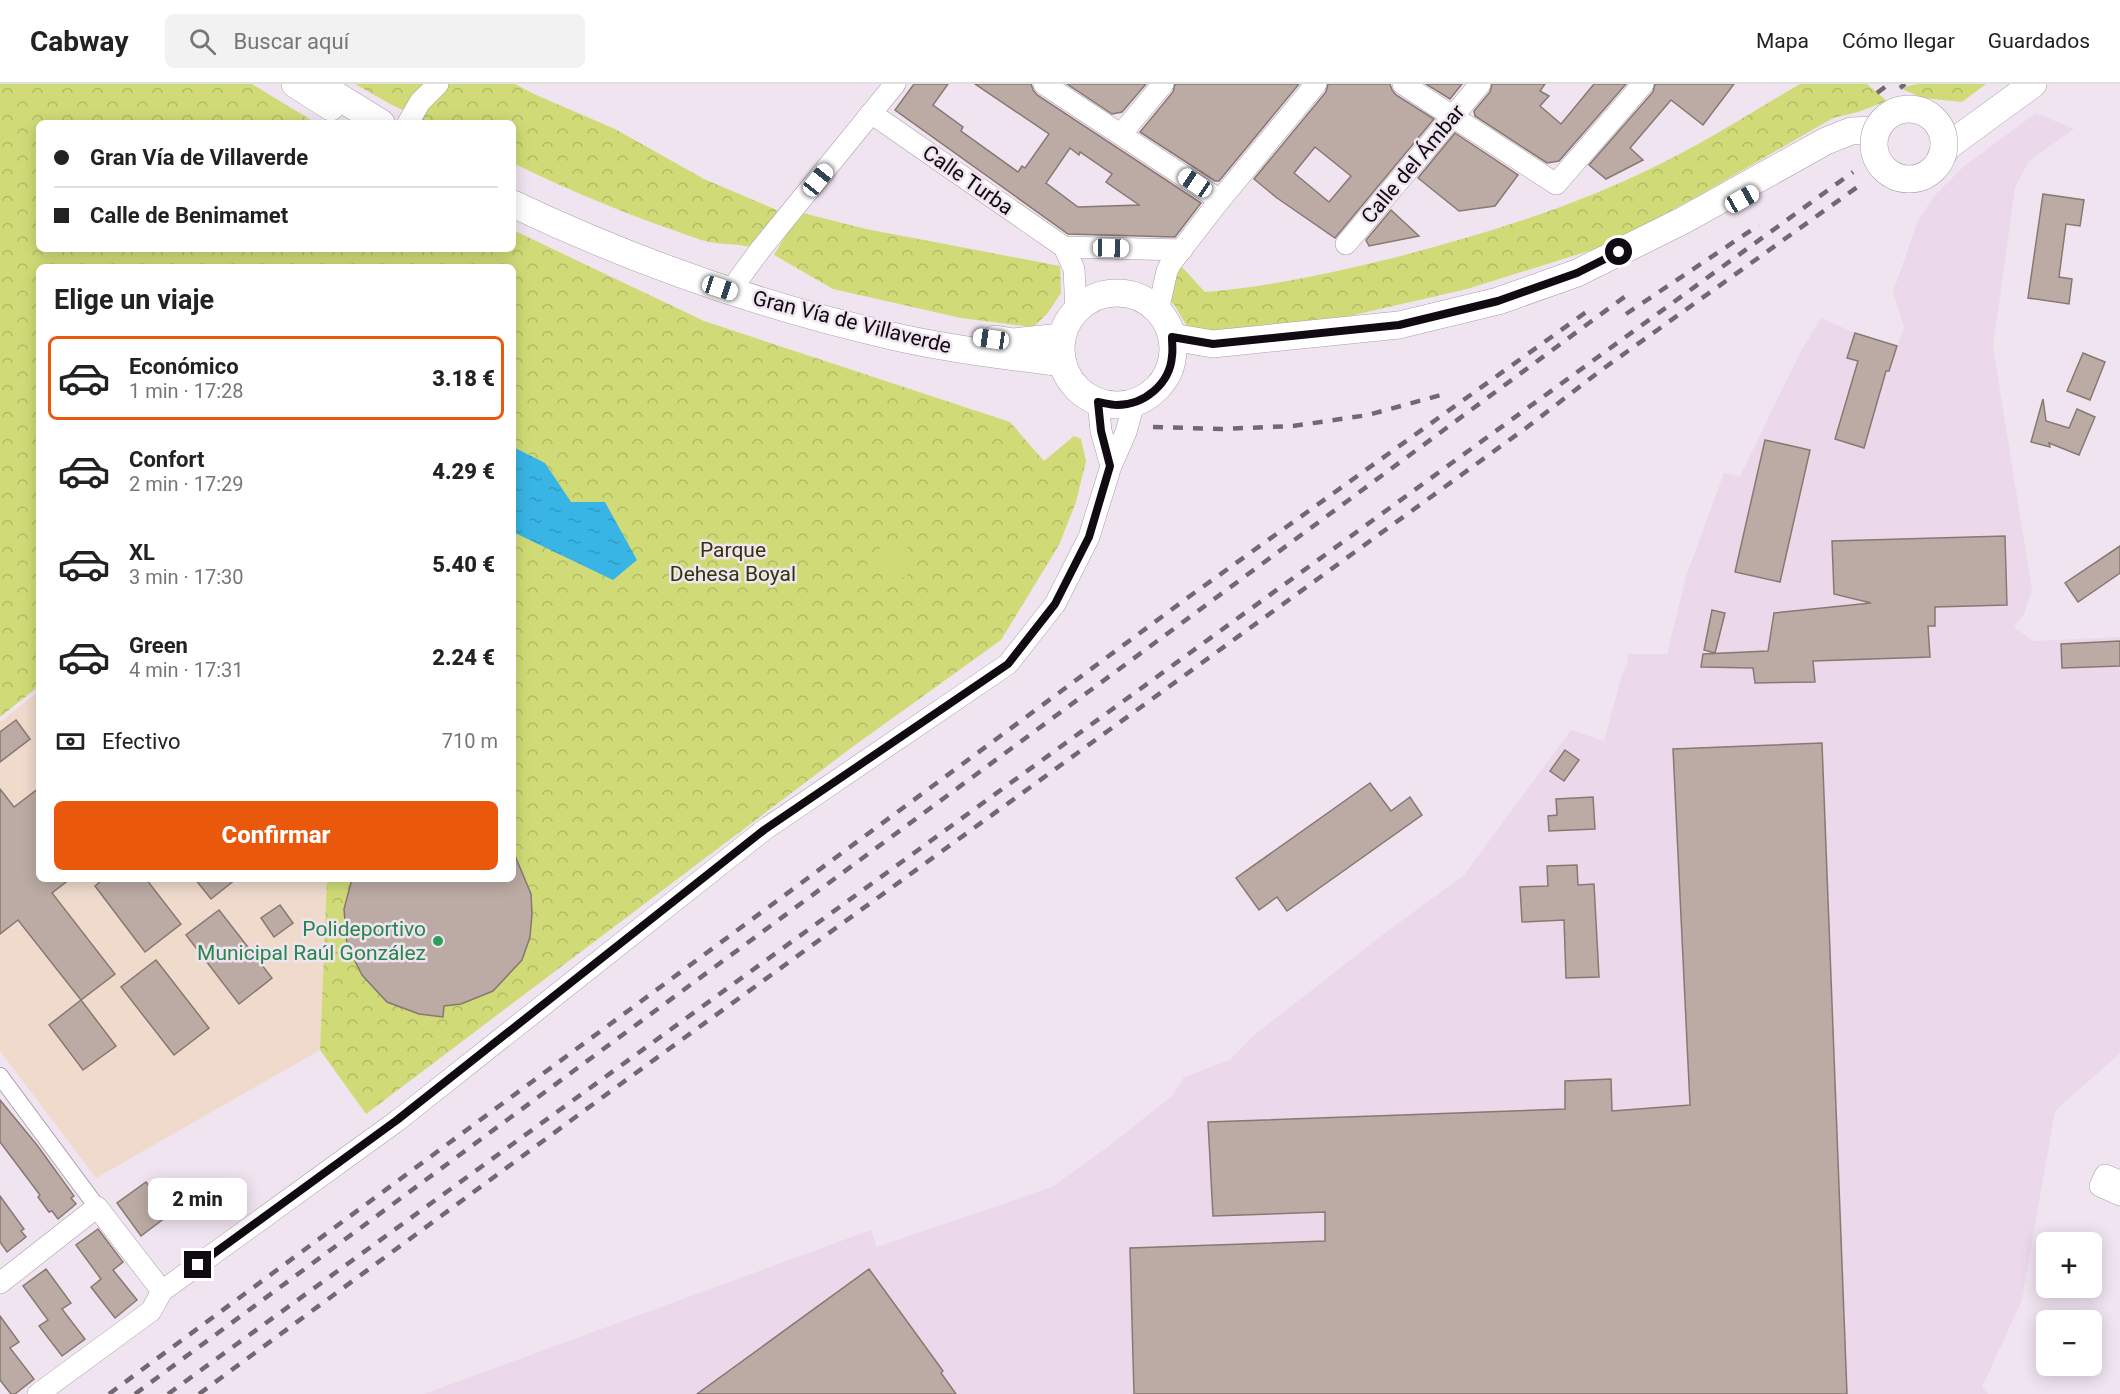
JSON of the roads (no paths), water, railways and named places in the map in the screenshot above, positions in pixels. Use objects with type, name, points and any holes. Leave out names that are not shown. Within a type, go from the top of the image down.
[{"type":"street","points":[[295,84],[321,91],[375,120]]},
{"type":"street","points":[[410,120],[420,102],[438,84]]},
{"type":"street","points":[[1044,84],[1220,200]]},
{"type":"street","points":[[1121,134],[1163,84]]},
{"type":"street","points":[[1158,311],[1167,271],[1220,200],[1316,84]]},
{"type":"street","points":[[1403,84],[1556,184],[1643,84]]},
{"type":"street","name":"Calle del Ámbar","points":[[1346,244],[1480,84]]},
{"type":"street","points":[[1941,143],[1955,129],[2015,84]]},
{"type":"street","points":[[1941,143],[1948,146],[2033,84]]},
{"type":"street","points":[[738,280],[891,86]]},
{"type":"street","points":[[321,91],[354,120]]},
{"type":"street","points":[[1904,109],[1915,109],[1926,113],[1935,121],[1941,143],[1935,166],[1927,174],[1916,178],[1905,178],[1893,175],[1884,168],[1878,159],[1876,139],[1883,120],[1904,109]]},
{"type":"street","name":"Calle Turba","points":[[871,113],[1064,247]]},
{"type":"street","points":[[1172,346],[1399,325],[1498,301],[1577,273],[1682,221],[1826,141],[1851,132],[1876,139]]},
{"type":"street","name":"Gran Vía de Villaverde","points":[[516,192],[567,215],[695,265],[791,298],[903,326],[1063,350]]},
{"type":"street","name":"Gran Vía de Villaverde","points":[[516,205],[562,227],[698,280],[787,310],[898,338],[1063,350]]},
{"type":"street","points":[[1076,311],[1074,269],[1064,247],[1182,250]]},
{"type":"street","points":[[1108,294],[1126,294],[1143,300],[1158,311],[1164,319],[1172,346],[1169,371],[1160,385],[1148,396],[1134,403],[1116,405],[1098,402],[1082,393],[1070,380],[1063,350],[1067,323],[1076,311],[1090,300],[1108,294]]},
{"type":"street","points":[[1098,402],[1101,431],[1110,466]]},
{"type":"street","points":[[38,1394],[151,1311],[162,1291],[397,1120],[764,830],[1008,664],[1055,604],[1089,537],[1110,466],[1126,432],[1134,403]]},
{"type":"street","points":[[0,1076],[162,1291]]},
{"type":"street","points":[[2120,1181],[2105,1175],[2100,1186],[2120,1195]]},
{"type":"street","points":[[0,1283],[97,1207]]},
{"type":"water","points":[[516,448],[545,463],[571,502],[605,502],[637,560],[613,580],[516,533]]},
{"type":"railway","points":[[1877,93],[1889,84]]},
{"type":"railway","points":[[1900,88],[1905,84]]},
{"type":"railway","points":[[168,1394],[1853,172]]},
{"type":"railway","points":[[199,1394],[611,1091],[1526,428],[1600,371],[1863,183]]},
{"type":"railway","points":[[1626,314],[1759,225]]},
{"type":"railway","points":[[135,1394],[1627,295]]},
{"type":"railway","points":[[109,1394],[1190,596],[1589,310]]},
{"type":"railway","points":[[1153,427],[1222,429],[1293,426],[1368,415],[1441,395]]},
{"type":"place","name":"Polideportivo Municipal Raúl González","points":[[438,941]]},
{"type":"park label","name":"Parque Dehesa Boyal","points":[[733,562]]}]
